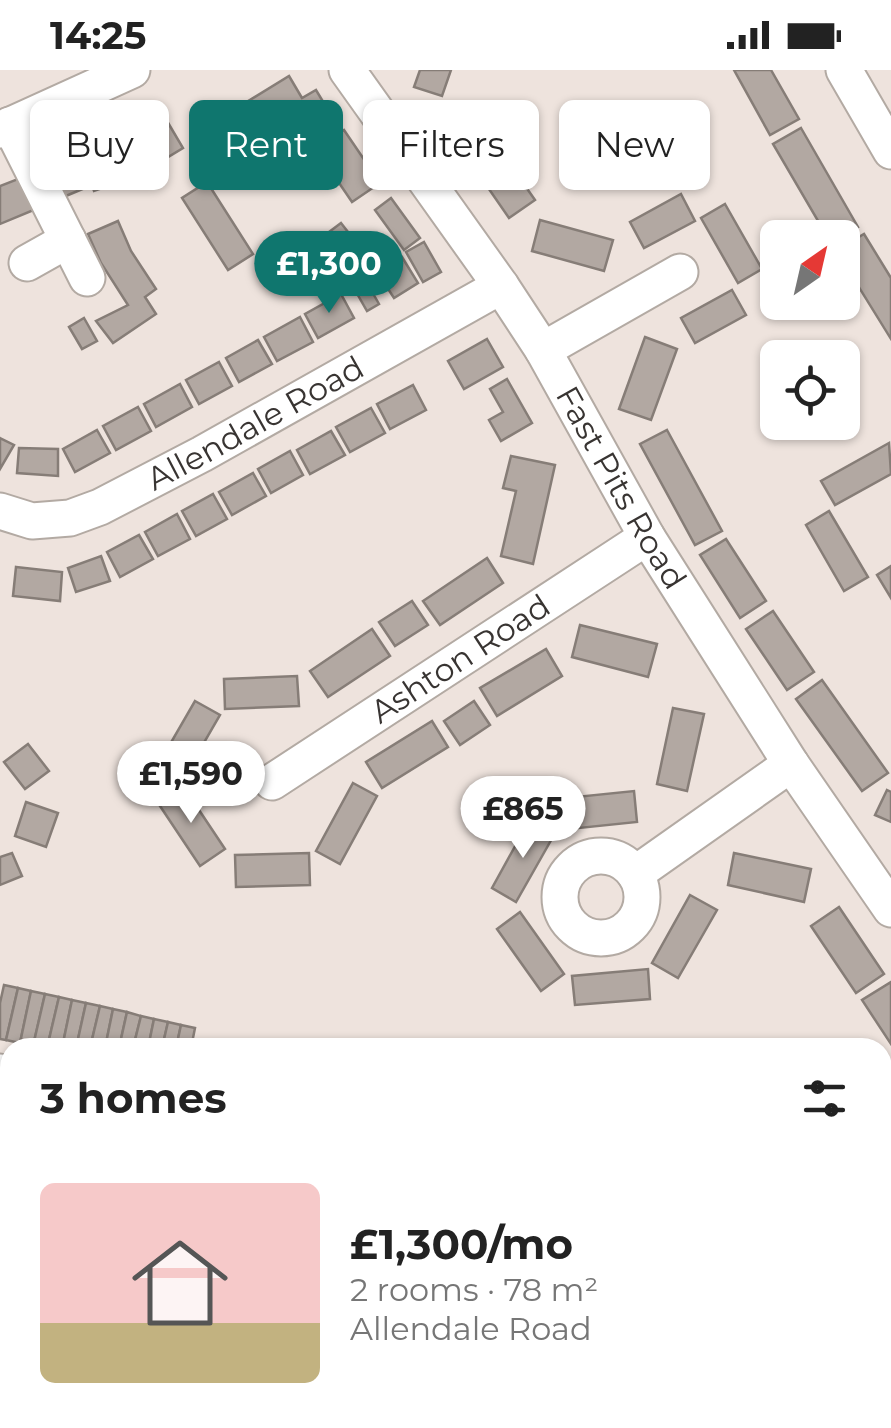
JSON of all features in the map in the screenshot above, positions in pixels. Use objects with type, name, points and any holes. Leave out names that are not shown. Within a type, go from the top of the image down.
[{"type":"street","points":[[88,278],[5,127],[132,70]]},
{"type":"street","name":"Fast Pits Road","points":[[347,70],[501,286],[542,350],[648,537],[791,764],[891,908]]},
{"type":"street","points":[[844,70],[891,151]]},
{"type":"street","points":[[27,263],[68,240]]},
{"type":"street","points":[[542,350],[680,272]]},
{"type":"street","name":"Allendale Road","points":[[0,512],[32,520],[70,518],[100,507],[501,286]]},
{"type":"street","name":"Ashton Road","points":[[272,782],[648,537]]},
{"type":"street","points":[[636,874],[791,764]]},
{"type":"building","points":[[420,70],[451,70],[442,96],[414,87]]},
{"type":"building","points":[[734,70],[771,70],[799,119],[770,135]]},
{"type":"building","points":[[289,76],[302,98],[316,90],[322,100],[250,100]]},
{"type":"building","points":[[169,124],[183,148],[169,156]]},
{"type":"building","points":[[801,128],[854,220],[817,220],[773,144]]},
{"type":"building","points":[[343,131],[363,158],[363,190],[370,190],[352,202],[343,189]]},
{"type":"building","points":[[23,177],[36,209],[0,224],[0,186]]},
{"type":"building","points":[[58,190],[80,190],[61,198]]},
{"type":"building","points":[[194,190],[212,190],[253,254],[228,270],[182,198]]},
{"type":"building","points":[[490,190],[528,190],[535,200],[509,218]]},
{"type":"building","points":[[681,194],[695,221],[644,248],[630,222]]},
{"type":"building","points":[[391,198],[420,238],[404,250],[375,210]]},
{"type":"building","points":[[725,204],[760,270],[738,283],[701,218]]},
{"type":"building","points":[[540,220],[613,240],[604,271],[532,251]]},
{"type":"building","points":[[118,221],[131,251],[156,289],[145,297],[156,314],[113,343],[96,321],[128,305],[88,234]]},
{"type":"building","points":[[341,223],[348,232],[332,244],[325,235]]},
{"type":"building","points":[[864,234],[891,278],[891,339],[860,289],[860,236]]},
{"type":"building","points":[[424,242],[441,272],[423,282],[406,252]]},
{"type":"building","points":[[402,257],[418,283],[394,298],[377,272]]},
{"type":"building","points":[[367,283],[379,304],[367,311],[355,290]]},
{"type":"building","points":[[732,290],[746,315],[695,343],[681,318]]},
{"type":"building","points":[[341,294],[354,318],[318,338],[305,314]]},
{"type":"building","points":[[300,317],[313,342],[277,361],[264,337]]},
{"type":"building","points":[[84,318],[97,341],[82,349],[69,327]]},
{"type":"building","points":[[645,337],[677,349],[651,420],[619,409]]},
{"type":"building","points":[[487,339],[503,367],[464,389],[448,361]]},
{"type":"building","points":[[258,340],[272,364],[239,382],[226,358]]},
{"type":"building","points":[[219,362],[232,386],[199,404],[186,380]]},
{"type":"building","points":[[507,379],[532,423],[501,441],[489,420],[503,412],[490,389]]},
{"type":"building","points":[[180,384],[192,407],[156,427],[144,404]]},
{"type":"building","points":[[413,385],[426,410],[390,429],[377,404]]},
{"type":"building","points":[[138,407],[151,431],[116,450],[103,426]]},
{"type":"building","points":[[371,408],[385,433],[350,452],[336,427]]},
{"type":"building","points":[[97,430],[110,453],[75,472],[63,449]]},
{"type":"building","points":[[667,430],[722,531],[695,545],[640,444]]},
{"type":"building","points":[[331,431],[345,455],[310,474],[297,450]]},
{"type":"building","points":[[0,438],[14,445],[0,469]]},
{"type":"building","points":[[889,443],[891,474],[835,505],[821,481]]},
{"type":"building","points":[[19,448],[58,449],[58,476],[17,473]]},
{"type":"building","points":[[290,451],[303,475],[271,493],[258,469]]},
{"type":"building","points":[[511,456],[555,465],[533,564],[501,556],[516,491],[503,488]]},
{"type":"building","points":[[253,473],[266,496],[232,515],[219,492]]},
{"type":"building","points":[[213,494],[227,519],[196,536],[182,511]]},
{"type":"building","points":[[829,511],[868,577],[844,591],[806,525]]},
{"type":"building","points":[[177,514],[190,539],[158,556],[145,532]]},
{"type":"building","points":[[139,535],[153,559],[120,577],[107,552]]},
{"type":"building","points":[[726,539],[766,601],[740,618],[700,555]]},
{"type":"building","points":[[101,556],[110,581],[76,592],[68,568]]},
{"type":"building","points":[[487,558],[503,583],[440,625],[423,601]]},
{"type":"building","points":[[891,566],[891,598],[877,575]]},
{"type":"building","points":[[16,567],[62,572],[60,601],[13,596]]},
{"type":"building","points":[[412,601],[428,625],[395,646],[379,622]]},
{"type":"building","points":[[773,611],[814,672],[787,690],[746,629]]},
{"type":"building","points":[[580,625],[657,644],[648,677],[572,657]]},
{"type":"building","points":[[372,629],[390,656],[328,697],[310,671]]},
{"type":"building","points":[[546,649],[562,676],[497,716],[480,688]]},
{"type":"building","points":[[297,676],[299,706],[225,709],[224,679]]},
{"type":"building","points":[[822,680],[888,773],[862,791],[796,699]]},
{"type":"building","points":[[195,701],[220,715],[183,779],[158,765]]},
{"type":"building","points":[[474,701],[490,725],[460,745],[444,721]]},
{"type":"building","points":[[673,708],[704,714],[687,791],[657,784]]},
{"type":"building","points":[[432,721],[448,747],[382,788],[366,762]]},
{"type":"building","points":[[28,744],[49,771],[25,789],[4,762]]},
{"type":"building","points":[[353,783],[377,796],[340,864],[316,851]]},
{"type":"building","points":[[183,786],[225,849],[200,866],[158,803]]},
{"type":"building","points":[[887,790],[891,792],[891,822],[875,815]]},
{"type":"building","points":[[634,791],[637,822],[560,830],[556,799]]},
{"type":"building","points":[[26,802],[58,813],[46,847],[15,836]]},
{"type":"building","points":[[529,821],[554,835],[516,902],[492,888]]},
{"type":"building","points":[[12,853],[22,876],[0,885],[0,857]]},
{"type":"building","points":[[309,853],[310,885],[236,887],[235,855]]},
{"type":"building","points":[[734,853],[811,869],[804,902],[728,885]]},
{"type":"building","points":[[690,895],[717,910],[678,978],[652,963]]},
{"type":"building","points":[[839,907],[884,974],[856,993],[811,926]]},
{"type":"building","points":[[520,912],[564,974],[541,991],[497,929]]},
{"type":"building","points":[[648,969],[650,999],[575,1005],[572,976]]},
{"type":"building","points":[[891,982],[891,1038],[887,1038],[862,1000]]},
{"type":"building","points":[[4,985],[18,988],[6,1038],[0,1038]]},
{"type":"building","points":[[18,988],[31,991],[21,1038],[6,1038]]},
{"type":"building","points":[[31,991],[45,994],[35,1038],[21,1038]]},
{"type":"building","points":[[45,994],[59,997],[49,1038],[35,1038]]},
{"type":"building","points":[[59,997],[72,1000],[64,1038],[49,1038]]},
{"type":"building","points":[[72,1000],[86,1003],[78,1038],[64,1038]]},
{"type":"building","points":[[86,1003],[100,1006],[92,1038],[78,1038]]},
{"type":"building","points":[[100,1006],[113,1009],[107,1038],[92,1038]]},
{"type":"building","points":[[113,1009],[127,1012],[121,1038],[107,1038]]},
{"type":"building","points":[[127,1012],[141,1016],[136,1038],[121,1038]]},
{"type":"building","points":[[141,1016],[154,1019],[150,1038],[136,1038]]},
{"type":"building","points":[[154,1019],[168,1022],[164,1038],[150,1038]]},
{"type":"building","points":[[168,1022],[181,1025],[178,1038],[164,1038]]},
{"type":"building","points":[[181,1025],[195,1028],[193,1038],[178,1038]]}]
